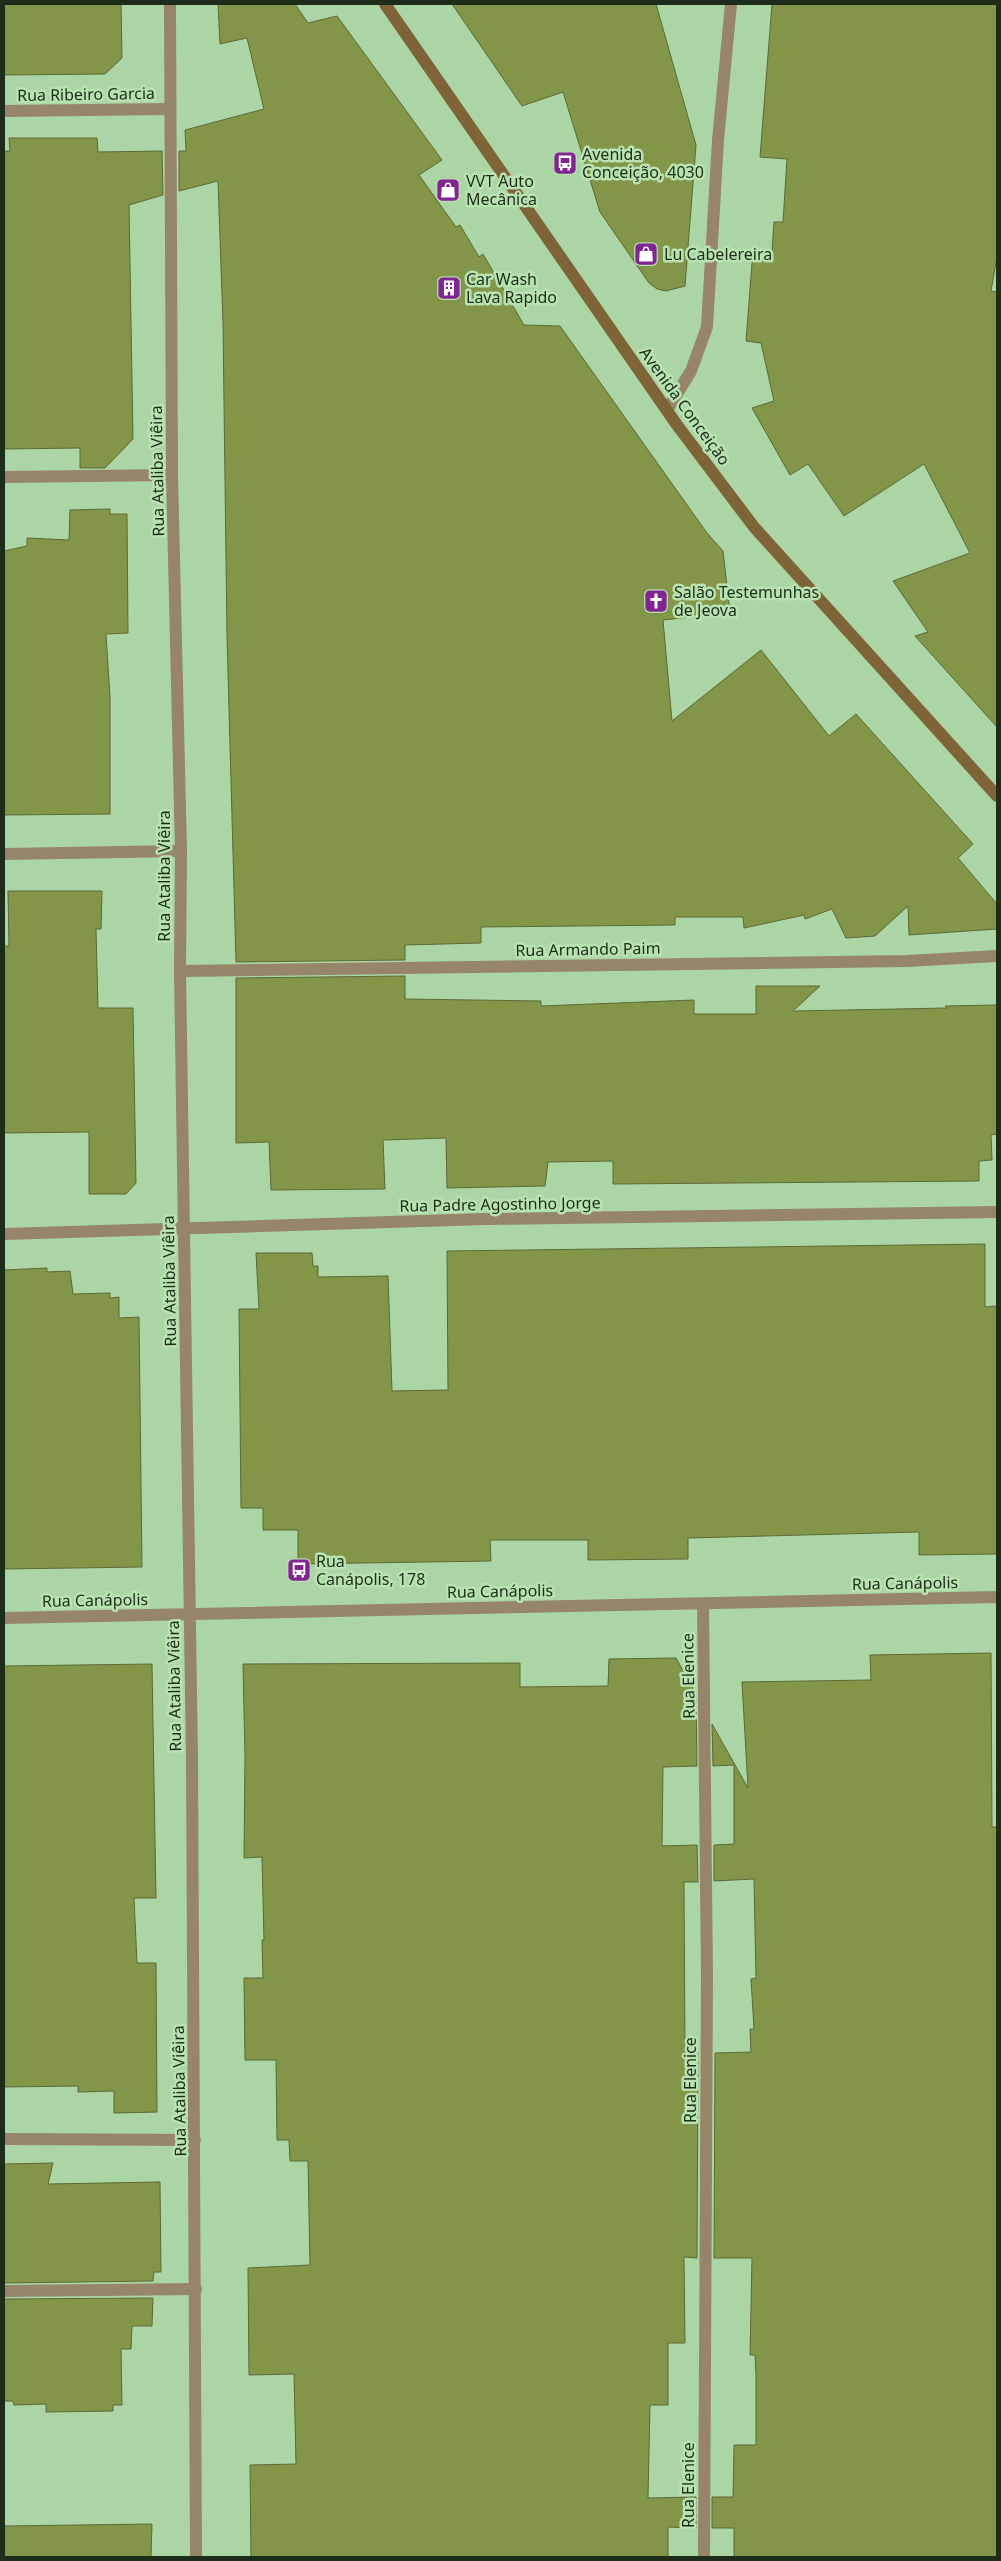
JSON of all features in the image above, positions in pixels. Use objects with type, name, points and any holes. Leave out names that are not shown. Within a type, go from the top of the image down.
[{"type":"main road","name":"Avenida Conceição","points":[[385,4],[667,410],[754,528],[997,796]]},
{"type":"street","name":"Rua Ataliba Viêira","points":[[170,4],[172,475],[181,851],[180,971],[190,1614],[196,2290],[196,2557]]},
{"type":"street","points":[[667,410],[691,371],[707,327],[718,140],[731,4]]},
{"type":"street","name":"Rua Ribeiro Garcia","points":[[4,111],[170,109]]},
{"type":"street","points":[[4,477],[172,475]]},
{"type":"street","points":[[4,854],[181,851]]},
{"type":"street","name":"Rua Armando Paim","points":[[180,971],[907,961],[997,956]]},
{"type":"street","name":"Rua Padre Agostinho Jorge","points":[[4,1234],[485,1219],[997,1212]]},
{"type":"street","name":"Rua Canápolis","points":[[4,1618],[997,1596]]},
{"type":"street","name":"Rua Elenice","points":[[703,1604],[707,1975],[704,2557]]},
{"type":"street","points":[[4,2139],[195,2140]]},
{"type":"street","points":[[4,2291],[196,2290]]},
{"type":"building","points":[[4,4],[121,4],[122,58],[105,74],[4,75]]},
{"type":"building","points":[[218,4],[295,4],[308,23],[337,16],[442,160],[419,175],[456,227],[460,225],[479,257],[483,254],[524,325],[560,326],[707,533],[723,551],[730,613],[663,620],[672,721],[761,650],[829,736],[856,714],[973,844],[958,858],[997,904],[997,929],[909,935],[908,906],[875,936],[846,938],[832,909],[805,919],[804,915],[744,928],[743,917],[675,917],[675,925],[481,927],[481,943],[405,945],[405,960],[236,962],[227,636],[223,324],[218,181],[179,191],[179,151],[186,151],[185,130],[264,109],[247,38],[220,44]]},
{"type":"building","points":[[452,4],[656,4],[696,145],[685,286],[666,291],[657,289],[649,283],[600,212],[563,92],[522,106]]},
{"type":"building","points":[[772,4],[997,4],[997,257],[991,291],[997,292],[997,727],[915,636],[928,632],[893,581],[970,553],[924,464],[844,516],[808,464],[790,475],[752,408],[774,401],[761,343],[746,341],[753,250],[772,251],[774,222],[783,222],[787,159],[760,157]]},
{"type":"building","points":[[9,138],[97,138],[98,152],[162,151],[163,195],[129,205],[133,439],[105,468],[80,468],[80,448],[4,449],[4,151],[10,151]]},
{"type":"building","points":[[110,509],[110,514],[127,514],[128,633],[106,634],[110,697],[110,814],[4,815],[4,551],[27,546],[27,538],[69,540],[70,510]]},
{"type":"building","points":[[8,891],[102,891],[101,929],[96,929],[98,1008],[133,1008],[136,1183],[126,1194],[89,1194],[89,1132],[4,1133],[4,946],[9,946]]},
{"type":"building","points":[[405,976],[405,999],[541,1001],[541,1006],[694,1000],[694,1014],[756,1014],[756,986],[820,986],[793,1011],[947,1008],[945,1006],[997,1005],[997,1134],[991,1135],[992,1160],[979,1161],[979,1181],[613,1184],[613,1161],[548,1162],[545,1186],[447,1188],[446,1138],[383,1140],[385,1189],[271,1190],[269,1142],[236,1143],[236,978]]},
{"type":"building","points":[[985,1244],[985,1307],[997,1306],[997,1554],[919,1555],[919,1532],[688,1538],[688,1559],[588,1560],[588,1540],[490,1540],[491,1561],[298,1564],[298,1530],[263,1530],[263,1508],[241,1508],[239,1309],[259,1309],[256,1253],[312,1253],[313,1266],[318,1266],[318,1277],[388,1276],[392,1391],[448,1390],[447,1251]]},
{"type":"building","points":[[47,1268],[47,1272],[70,1271],[73,1294],[110,1293],[110,1298],[119,1297],[119,1318],[139,1317],[142,1567],[4,1569],[4,1270]]},
{"type":"building","points":[[991,1653],[992,1827],[997,1827],[997,2557],[734,2557],[734,2528],[712,2528],[712,2497],[733,2497],[734,2445],[756,2445],[755,2355],[750,2355],[752,2258],[714,2258],[715,2053],[751,2052],[750,2029],[754,2029],[751,1979],[756,1978],[754,1879],[714,1881],[714,1845],[734,1844],[734,1765],[713,1766],[712,1724],[748,1788],[742,1682],[871,1680],[870,1655]]},
{"type":"building","points":[[676,1658],[696,1694],[697,1766],[663,1767],[662,1846],[697,1845],[698,1882],[684,1882],[685,2053],[698,2053],[697,2258],[684,2257],[685,2343],[668,2343],[668,2405],[650,2405],[648,2498],[696,2497],[696,2528],[668,2527],[668,2557],[251,2557],[250,2465],[296,2464],[294,2374],[249,2375],[248,2268],[310,2265],[308,2161],[290,2161],[289,2140],[277,2140],[276,2060],[245,2060],[244,1978],[263,1978],[262,1940],[264,1940],[262,1857],[244,1858],[245,1756],[243,1664],[520,1663],[520,1687],[608,1686],[609,1659]]},
{"type":"building","points":[[152,1664],[156,1898],[134,1898],[137,1963],[156,1963],[157,2112],[114,2113],[114,2091],[78,2092],[78,2086],[4,2087],[4,1666]]},
{"type":"building","points":[[53,2163],[48,2184],[160,2182],[161,2272],[154,2272],[153,2281],[4,2283],[4,2164]]},
{"type":"building","points":[[153,2298],[152,2326],[132,2326],[131,2349],[121,2349],[122,2405],[113,2405],[113,2411],[46,2412],[46,2404],[14,2405],[13,2401],[4,2401],[4,2299]]},
{"type":"building","points":[[152,2524],[151,2557],[4,2557],[4,2526]]},
{"type":"place","name":"Avenida Conceição, 4030","points":[[565,163]]},
{"type":"place","name":"VVT Auto Mecânica","points":[[448,190]]},
{"type":"place","name":"Lu Cabelereira","points":[[646,254]]},
{"type":"place","name":"Car Wash Lava Rapido","points":[[449,288]]},
{"type":"place","name":"Salão Testemunhas de Jeova","points":[[656,601]]},
{"type":"place","name":"Rua Canápolis, 178","points":[[299,1570]]}]
